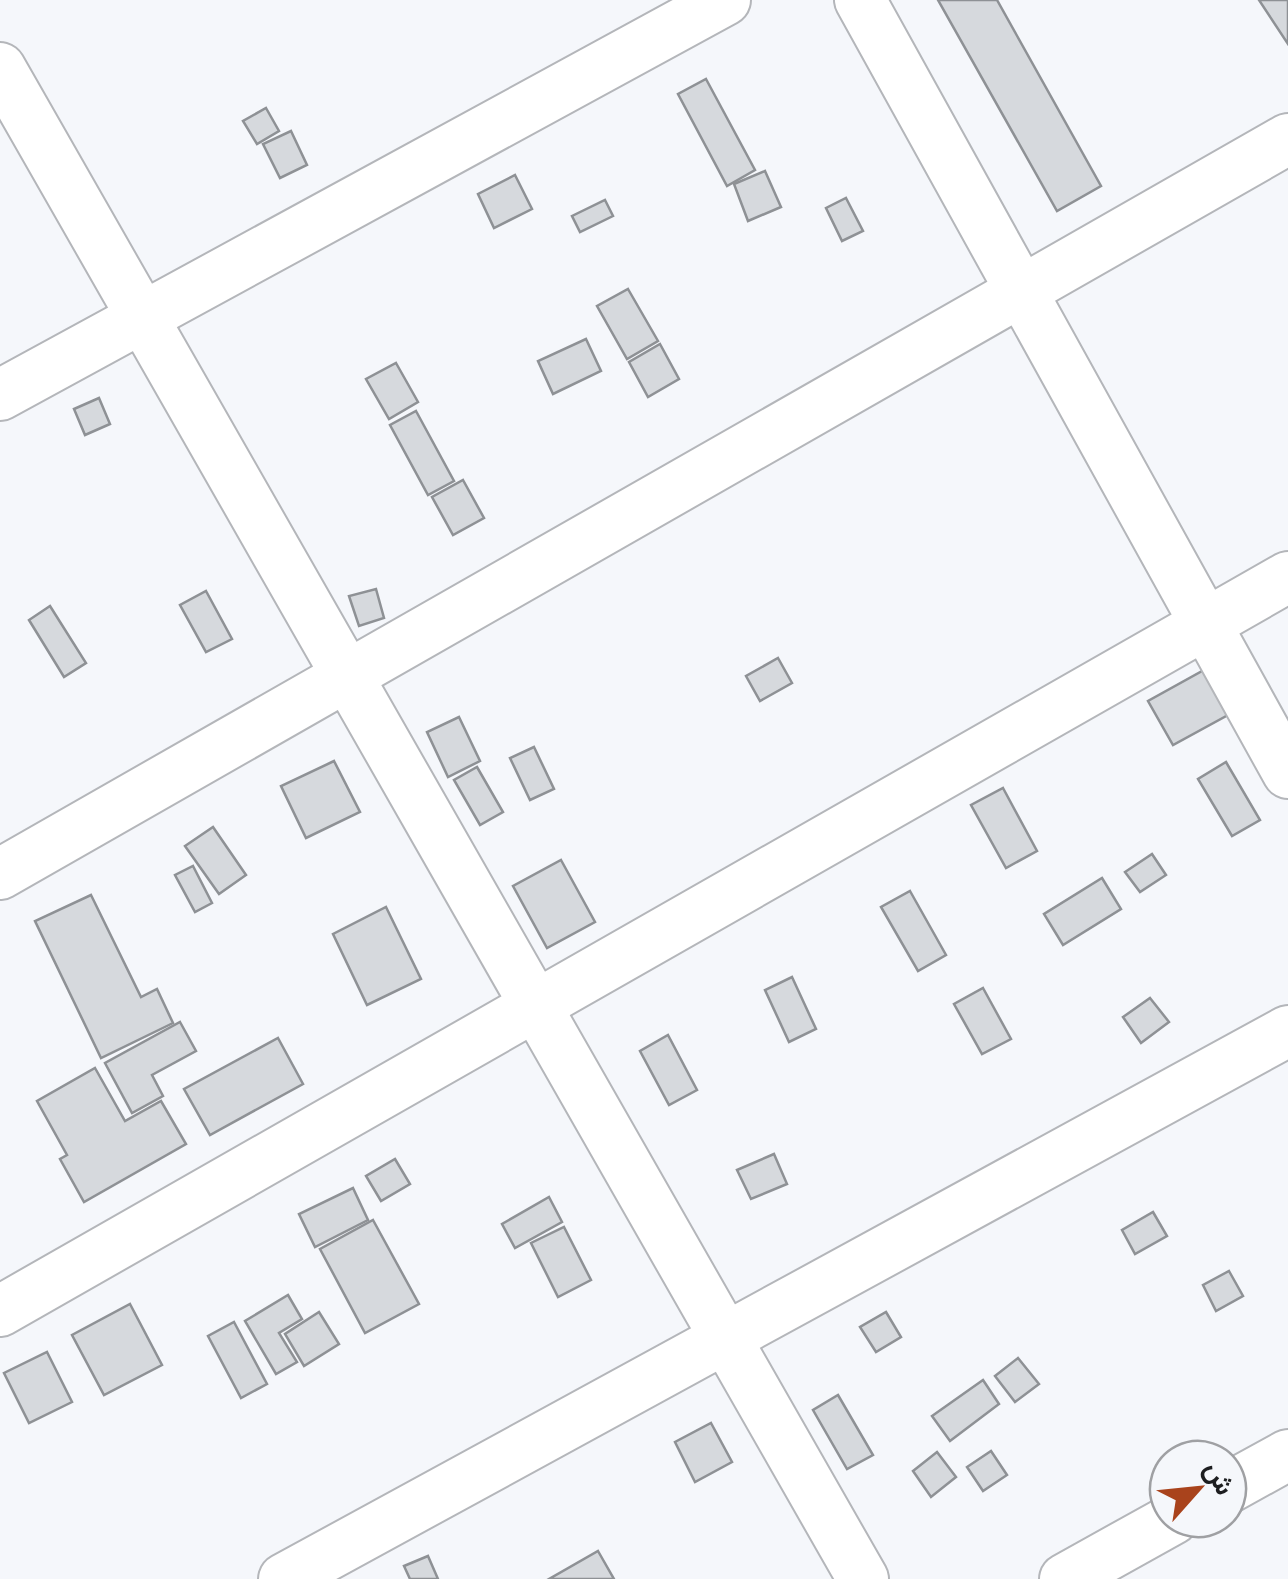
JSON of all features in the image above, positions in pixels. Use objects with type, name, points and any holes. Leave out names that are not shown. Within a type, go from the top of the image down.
[{"type":"street","points":[[0,395],[725,0]]},
{"type":"street","points":[[860,0],[1288,773]]},
{"type":"street","points":[[0,68],[863,1579]]},
{"type":"street","points":[[0,874],[1288,140]]},
{"type":"street","points":[[0,1311],[1288,577]]},
{"type":"street","points":[[284,1579],[1288,1031]]},
{"type":"street","points":[[1248,1477],[1288,1455]]},
{"type":"street","points":[[1066,1579],[1148,1533]]},
{"type":"building","points":[[938,0],[997,0],[1101,186],[1057,211]]},
{"type":"building","points":[[1259,0],[1288,0],[1288,44]]},
{"type":"building","points":[[706,79],[755,170],[727,186],[678,94]]},
{"type":"building","points":[[266,108],[279,131],[257,144],[243,121]]},
{"type":"building","points":[[291,131],[307,165],[280,178],[263,144]]},
{"type":"building","points":[[765,171],[781,207],[748,221],[734,184]]},
{"type":"building","points":[[515,175],[532,209],[494,228],[478,194]]},
{"type":"building","points":[[846,198],[863,231],[842,241],[826,208]]},
{"type":"building","points":[[605,200],[613,216],[580,232],[572,216]]},
{"type":"building","points":[[628,289],[658,341],[627,359],[597,306]]},
{"type":"building","points":[[586,339],[601,371],[553,394],[538,361]]},
{"type":"building","points":[[660,344],[679,379],[648,397],[629,362]]},
{"type":"building","points":[[396,363],[418,402],[389,419],[366,379]]},
{"type":"building","points":[[99,398],[110,424],[85,435],[74,409]]},
{"type":"building","points":[[416,411],[454,481],[428,495],[390,425]]},
{"type":"building","points":[[463,480],[484,518],[453,535],[432,497]]},
{"type":"building","points":[[376,589],[384,618],[359,626],[349,596]]},
{"type":"building","points":[[206,591],[232,639],[206,652],[180,605]]},
{"type":"building","points":[[50,606],[86,663],[64,677],[29,620]]},
{"type":"building","points":[[778,658],[792,683],[760,701],[746,676]]},
{"type":"building","points":[[1204,670],[1228,715],[1173,745],[1148,701]]},
{"type":"building","points":[[459,717],[480,761],[448,777],[427,732]]},
{"type":"building","points":[[534,747],[554,789],[530,800],[510,758]]},
{"type":"building","points":[[334,761],[360,812],[306,838],[281,786]]},
{"type":"building","points":[[1226,762],[1260,820],[1232,836],[1198,779]]},
{"type":"building","points":[[477,767],[503,812],[480,825],[454,780]]},
{"type":"building","points":[[1003,788],[1037,851],[1006,868],[971,805]]},
{"type":"building","points":[[213,827],[246,875],[219,894],[185,846]]},
{"type":"building","points":[[1152,854],[1166,875],[1140,892],[1125,872]]},
{"type":"building","points":[[561,860],[595,922],[547,948],[513,886]]},
{"type":"building","points":[[193,866],[212,903],[195,912],[175,875]]},
{"type":"building","points":[[1102,878],[1121,909],[1063,945],[1044,914]]},
{"type":"building","points":[[910,891],[946,955],[918,971],[881,907]]},
{"type":"building","points":[[91,895],[141,997],[157,989],[173,1023],[101,1058],[35,921]]},
{"type":"building","points":[[386,907],[421,979],[367,1005],[333,934]]},
{"type":"building","points":[[792,977],[816,1029],[789,1042],[765,990]]},
{"type":"building","points":[[983,988],[1011,1039],[982,1054],[954,1004]]},
{"type":"building","points":[[1150,998],[1169,1022],[1141,1043],[1123,1017]]},
{"type":"building","points":[[180,1022],[196,1051],[152,1075],[163,1096],[132,1113],[105,1063]]},
{"type":"building","points":[[668,1035],[697,1090],[669,1105],[640,1051]]},
{"type":"building","points":[[278,1038],[303,1084],[210,1135],[184,1089]]},
{"type":"building","points":[[95,1068],[125,1121],[161,1101],[186,1144],[84,1202],[60,1159],[67,1155],[37,1101]]},
{"type":"building","points":[[774,1154],[787,1184],[751,1199],[737,1170]]},
{"type":"building","points":[[395,1159],[410,1184],[381,1201],[366,1176]]},
{"type":"building","points":[[353,1188],[368,1220],[315,1247],[299,1214]]},
{"type":"building","points":[[549,1197],[562,1222],[515,1248],[502,1224]]},
{"type":"building","points":[[1153,1212],[1167,1236],[1135,1254],[1122,1230]]},
{"type":"building","points":[[373,1220],[419,1304],[365,1333],[320,1249]]},
{"type":"building","points":[[564,1227],[591,1280],[558,1297],[531,1243]]},
{"type":"building","points":[[1229,1271],[1243,1296],[1216,1311],[1203,1285]]},
{"type":"building","points":[[288,1295],[302,1319],[279,1333],[297,1362],[276,1374],[245,1321]]},
{"type":"building","points":[[130,1304],[162,1365],[104,1395],[72,1335]]},
{"type":"building","points":[[319,1312],[339,1344],[304,1366],[285,1334]]},
{"type":"building","points":[[886,1312],[901,1337],[876,1352],[860,1327]]},
{"type":"building","points":[[234,1322],[267,1384],[241,1398],[208,1336]]},
{"type":"building","points":[[47,1352],[72,1402],[29,1423],[4,1373]]},
{"type":"building","points":[[1018,1358],[1039,1384],[1015,1402],[995,1376]]},
{"type":"building","points":[[983,1380],[999,1404],[950,1441],[932,1416]]},
{"type":"building","points":[[838,1395],[873,1455],[847,1469],[813,1410]]},
{"type":"building","points":[[711,1423],[732,1462],[695,1482],[675,1442]]},
{"type":"building","points":[[991,1451],[1007,1475],[983,1491],[967,1467]]},
{"type":"building","points":[[937,1452],[956,1477],[931,1497],[913,1471]]},
{"type":"building","points":[[598,1551],[614,1579],[549,1579]]},
{"type":"building","points":[[428,1556],[438,1579],[410,1579],[404,1566]]}]
